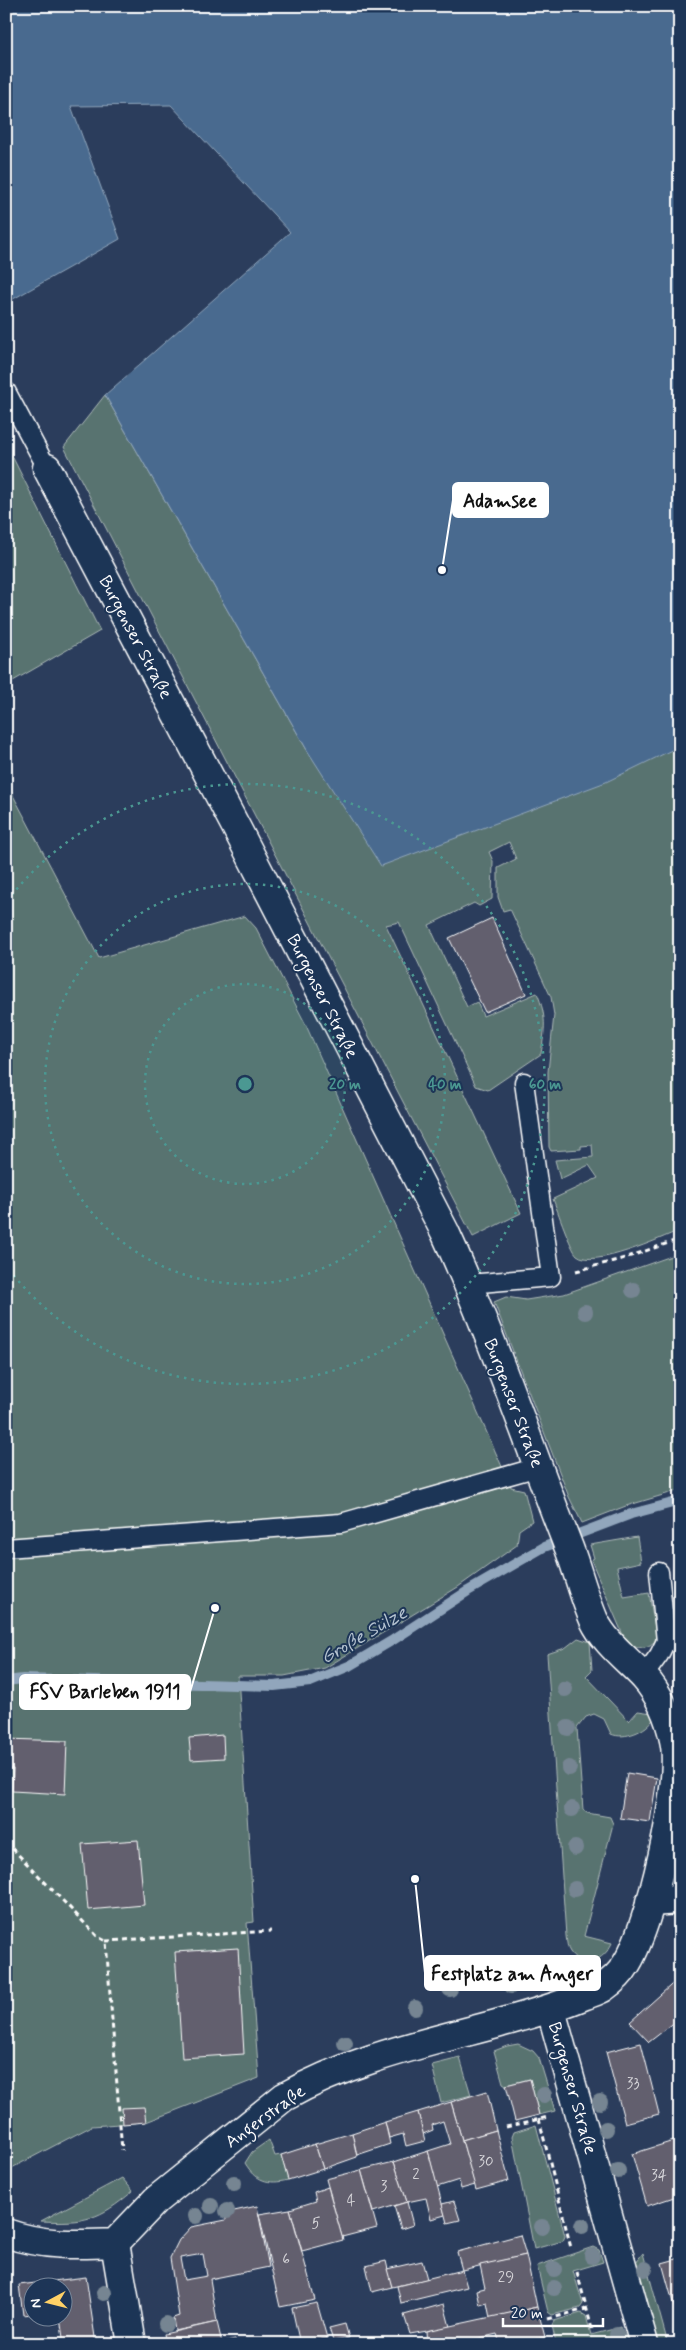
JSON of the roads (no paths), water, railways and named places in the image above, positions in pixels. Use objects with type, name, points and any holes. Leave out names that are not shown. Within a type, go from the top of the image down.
[{"type":"street","name":"Burgenser Straße","points":[[47,468],[245,844],[445,1232],[468,1284],[598,1628],[643,1677],[657,1695],[667,1715],[675,1742],[676,1762],[672,1808],[650,1902],[639,1939],[625,1968],[603,1988],[552,2010],[644,2344]]},
{"type":"street","points":[[650,1902],[680,1900]]},
{"type":"street","name":"Angerstraße","points":[[115,2243],[156,2200],[284,2097],[306,2085],[334,2072],[369,2060],[552,2010]]},
{"type":"street","points":[[6,2233],[26,2240],[54,2244],[115,2243],[132,2344]]},
{"type":"lane","points":[[6,391],[47,468]]},
{"type":"lane","points":[[468,1284],[551,1278],[524,1082]]},
{"type":"lane","points":[[6,1548],[341,1523],[538,1467]]},
{"type":"lane","points":[[643,1677],[659,1655],[666,1641],[659,1572]]},
{"type":"water","points":[[6,6],[680,6],[680,746],[606,782],[381,866],[307,750],[105,395],[290,232],[171,105],[71,106],[120,239],[6,303]]},
{"type":"waterway","name":"Große Sülze","points":[[6,1681],[23,1679],[274,1686],[310,1682],[349,1666],[468,1591],[544,1547],[631,1514],[680,1501]]},
{"type":"place","name":"Adamsee","points":[[442,570]]},
{"type":"place","name":"FSV Barleben 1911","points":[[215,1608]]},
{"type":"place","name":"Festplatz am Anger","points":[[415,1879]]}]
